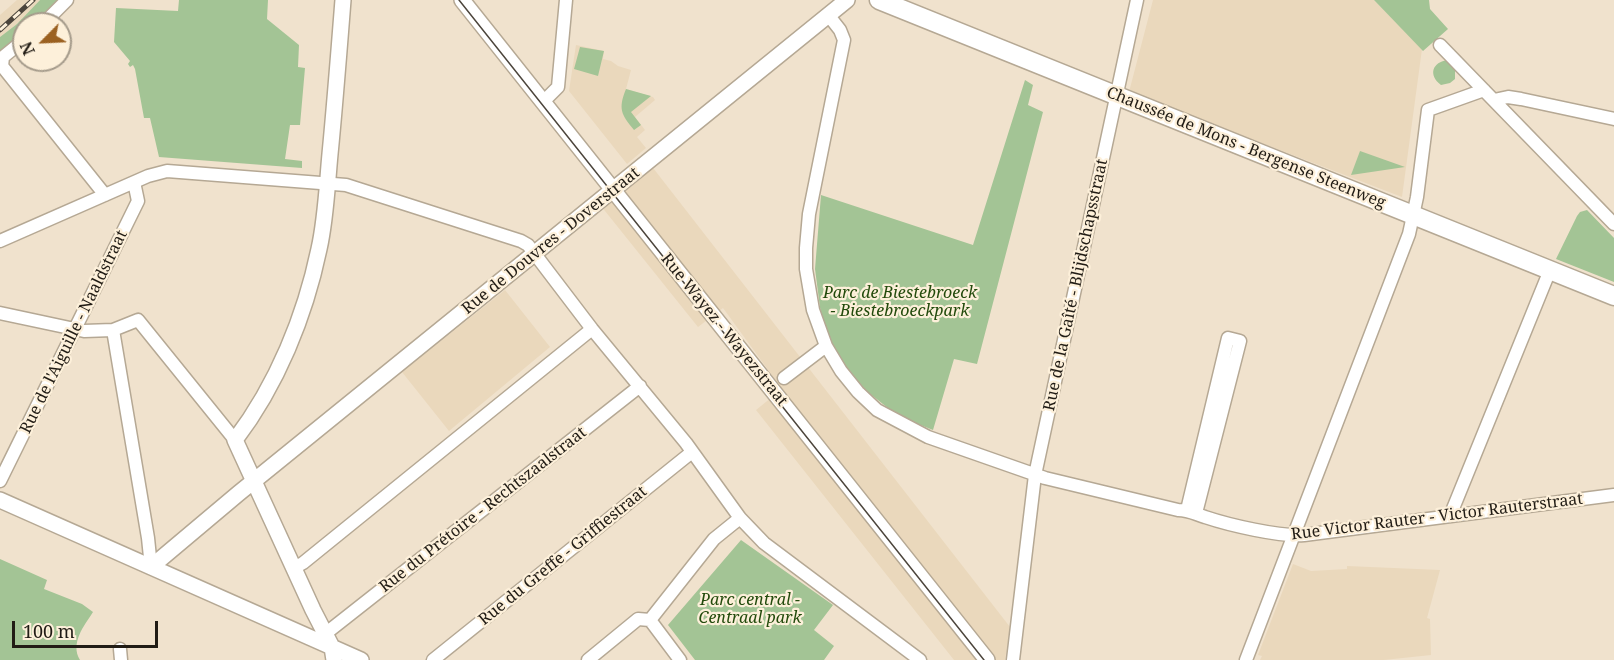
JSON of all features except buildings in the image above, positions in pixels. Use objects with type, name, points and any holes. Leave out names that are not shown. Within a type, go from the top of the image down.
[{"type":"main road","name":"Chaussée de Mons - Bergense Steenweg","points":[[887,2],[1614,296]]},
{"type":"street","points":[[55,12],[67,0]]},
{"type":"street","points":[[234,440],[269,386],[298,322],[319,249],[343,0]]},
{"type":"street","name":"Rue Wayez - Wayezstraat","points":[[462,0],[987,660]]},
{"type":"street","points":[[543,102],[558,87],[566,0]]},
{"type":"street","name":"Rue de Douvres - Doverstraat","points":[[151,567],[847,0]]},
{"type":"street","name":"Rue de la Gaîté - Blijdschapsstraat","points":[[1013,660],[1035,475],[1137,0]]},
{"type":"street","name":"Rue Victor Rauter - Victor Rauterstraat","points":[[829,16],[840,30],[844,40],[809,214],[806,248],[809,293],[819,329],[841,371],[858,392],[887,417],[928,437],[1035,475],[1281,535],[1294,536],[1614,495]]},
{"type":"street","points":[[1440,45],[1614,225]]},
{"type":"street","points":[[12,50],[3,57],[2,66],[105,195]]},
{"type":"street","points":[[1246,660],[1409,234],[1428,110],[1484,90]]},
{"type":"street","points":[[1494,100],[1508,97],[1521,99],[1614,120]]},
{"type":"street","points":[[0,241],[157,172],[167,171],[327,183],[358,188],[521,241],[528,245],[640,386],[740,518],[764,543],[920,660]]},
{"type":"street","name":"Rue de l'Aiguille - Naaldstraat","points":[[0,481],[138,201],[135,182]]},
{"type":"street","points":[[1450,516],[1550,270]]},
{"type":"street","points":[[0,313],[94,332],[112,330],[138,320],[234,440],[331,647]]},
{"type":"street","points":[[294,568],[592,328]]},
{"type":"street","points":[[112,330],[151,567]]},
{"type":"street","points":[[1228,338],[1240,341],[1192,512],[1228,338]]},
{"type":"street","points":[[784,378],[826,346]]},
{"type":"street","name":"Rue du Prétoire - Rechtszaalstraat","points":[[331,647],[640,386]]},
{"type":"street","name":"Rue du Greffe - Griffiestraat","points":[[433,660],[692,452]]},
{"type":"street","points":[[0,500],[361,660]]},
{"type":"street","points":[[650,620],[714,539],[740,518]]},
{"type":"street","points":[[293,629],[304,623],[313,610]]},
{"type":"street","points":[[588,660],[638,619],[650,620],[680,660]]},
{"type":"shaded area","points":[[17,0],[40,0],[28,12],[12,12],[12,28],[0,37],[0,15]]},
{"type":"shaded area","points":[[1153,0],[1374,0],[1422,49],[1402,197],[1129,92]]},
{"type":"shaded area","points":[[576,45],[604,51],[603,59],[631,70],[626,89],[653,97],[655,100],[635,117],[645,130],[637,137],[646,148],[627,164],[569,91]]},
{"type":"shaded area","points":[[650,164],[1010,627],[1005,660],[954,660],[756,410],[782,389],[723,308],[698,327],[601,206]]},
{"type":"shaded area","points":[[505,290],[550,347],[449,431],[402,372]]},
{"type":"shaded area","points":[[1293,564],[1311,571],[1347,569],[1347,566],[1440,570],[1427,618],[1430,619],[1431,655],[1384,660],[1260,660],[1262,656],[1258,655]]},
{"type":"green space","points":[[40,0],[60,0],[48,12],[28,12]]},
{"type":"green space","points":[[179,0],[268,0],[267,19],[299,45],[298,67],[305,68],[300,125],[290,125],[285,159],[302,161],[302,168],[159,157],[150,118],[144,118],[135,69],[133,65],[130,67],[128,64],[130,61],[114,42],[116,8],[178,11]]},
{"type":"green space","points":[[1374,0],[1429,0],[1430,9],[1448,29],[1423,51]]},
{"type":"green space","points":[[12,28],[12,44],[0,52],[0,37]]},
{"type":"green space","points":[[580,47],[604,51],[598,76],[574,69]]},
{"type":"green space","points":[[1448,60],[1455,67],[1455,79],[1441,85],[1433,73],[1438,63]]},
{"type":"green space","name":"Parc de Biestebroeck - Biestebroeckpark","points":[[1025,80],[1033,85],[1028,105],[1043,112],[977,364],[954,359],[933,430],[898,416],[869,393],[849,372],[831,344],[821,315],[815,269],[821,195],[973,245]]},
{"type":"green space","points":[[626,89],[651,96],[631,112],[641,125],[634,130],[622,111]]},
{"type":"green space","points":[[1360,151],[1405,167],[1351,175]]},
{"type":"green space","points":[[1587,210],[1614,238],[1614,282],[1556,259],[1577,216],[1580,212]]},
{"type":"green space","name":"Parc central - Centraal park","points":[[741,540],[833,605],[814,630],[834,646],[824,660],[695,660],[668,625]]},
{"type":"green space","points":[[0,559],[47,580],[44,589],[82,604],[93,612],[77,641],[77,654],[80,660],[0,660]]},
{"type":"tram line","points":[[459,0],[984,660]]},
{"type":"railway","points":[[0,30],[33,0]]}]
